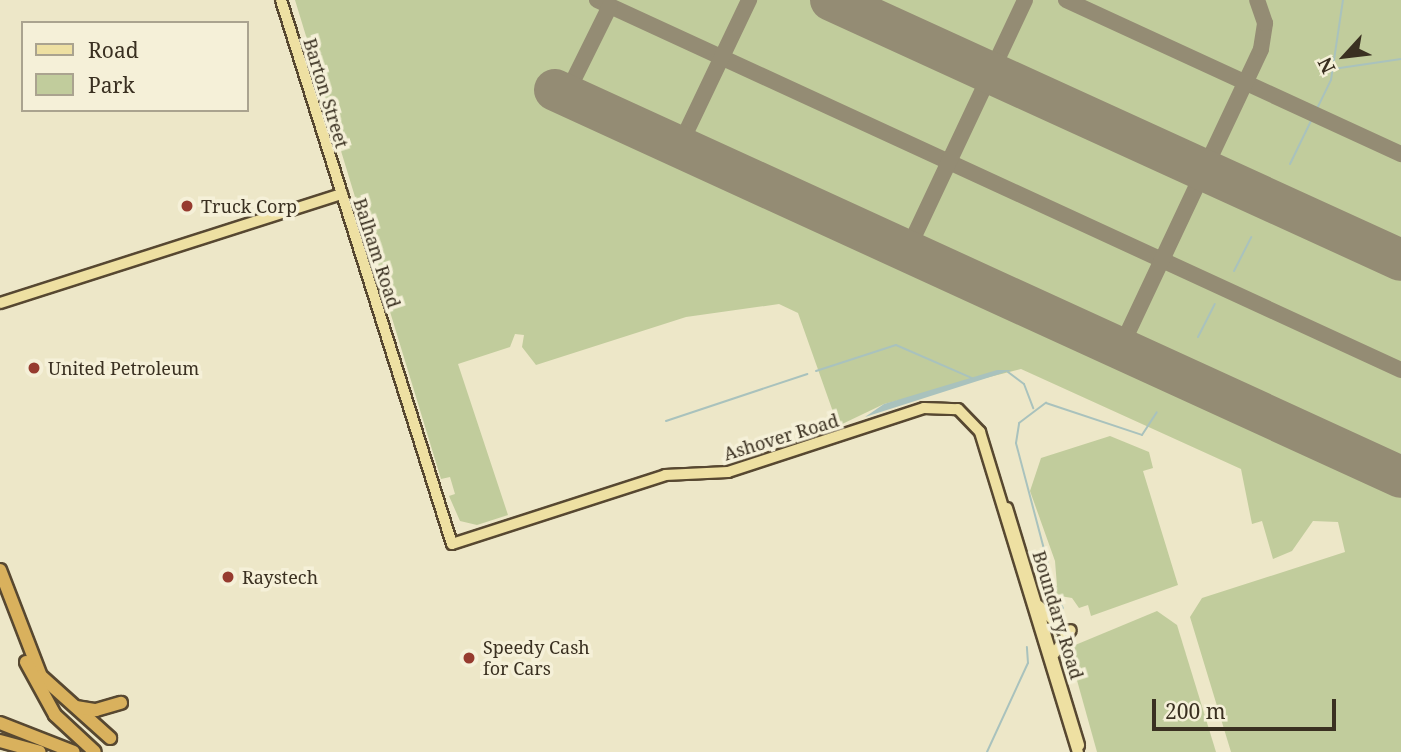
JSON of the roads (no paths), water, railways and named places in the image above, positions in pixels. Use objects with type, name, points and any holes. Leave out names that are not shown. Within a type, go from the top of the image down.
[{"type":"highway","points":[[0,572],[33,661],[69,703],[110,738]]},
{"type":"highway","points":[[0,572],[37,687],[60,721],[95,752]]},
{"type":"highway","points":[[69,703],[92,711],[121,703]]},
{"type":"highway","points":[[4,724],[74,752]]},
{"type":"highway","points":[[6,743],[40,752]]},
{"type":"main road","name":"Barton Street","points":[[281,0],[342,194]]},
{"type":"main road","name":"Balham Road","points":[[0,303],[342,194],[452,544]]},
{"type":"main road","name":"Ashover Road","points":[[452,544],[664,475],[728,472],[924,408],[958,409]]},
{"type":"main road","name":"Boundary Road","points":[[958,409],[980,432],[1079,752]]},
{"type":"main road","name":"Boundary Road","points":[[998,489],[1054,654],[1079,752]]},
{"type":"main road","points":[[446,523],[468,538]]},
{"type":"main road","points":[[1039,606],[1068,631],[1054,654]]},
{"type":"water","points":[[997,370],[1012,370],[865,417],[884,404]]},
{"type":"waterway","points":[[1290,164],[1331,80],[1343,0]]},
{"type":"waterway","points":[[1333,69],[1401,59]]},
{"type":"waterway","points":[[1234,271],[1251,237]]},
{"type":"waterway","points":[[1198,337],[1215,304]]},
{"type":"waterway","points":[[816,371],[896,345],[972,378]]},
{"type":"waterway","points":[[1008,372],[1024,384],[1033,408]]},
{"type":"waterway","points":[[666,421],[807,374]]},
{"type":"waterway","points":[[1054,587],[1016,443],[1019,423],[1046,403],[1142,435],[1157,412]]},
{"type":"waterway","points":[[1056,596],[1063,608]]},
{"type":"waterway","points":[[987,752],[1028,663],[1027,647]]},
{"type":"place","name":"Truck Corp","points":[[187,206]]},
{"type":"place","name":"United Petroleum","points":[[34,368]]},
{"type":"place","name":"Raystech","points":[[228,577]]},
{"type":"place","name":"Speedy Cash for Cars","points":[[469,658]]}]
